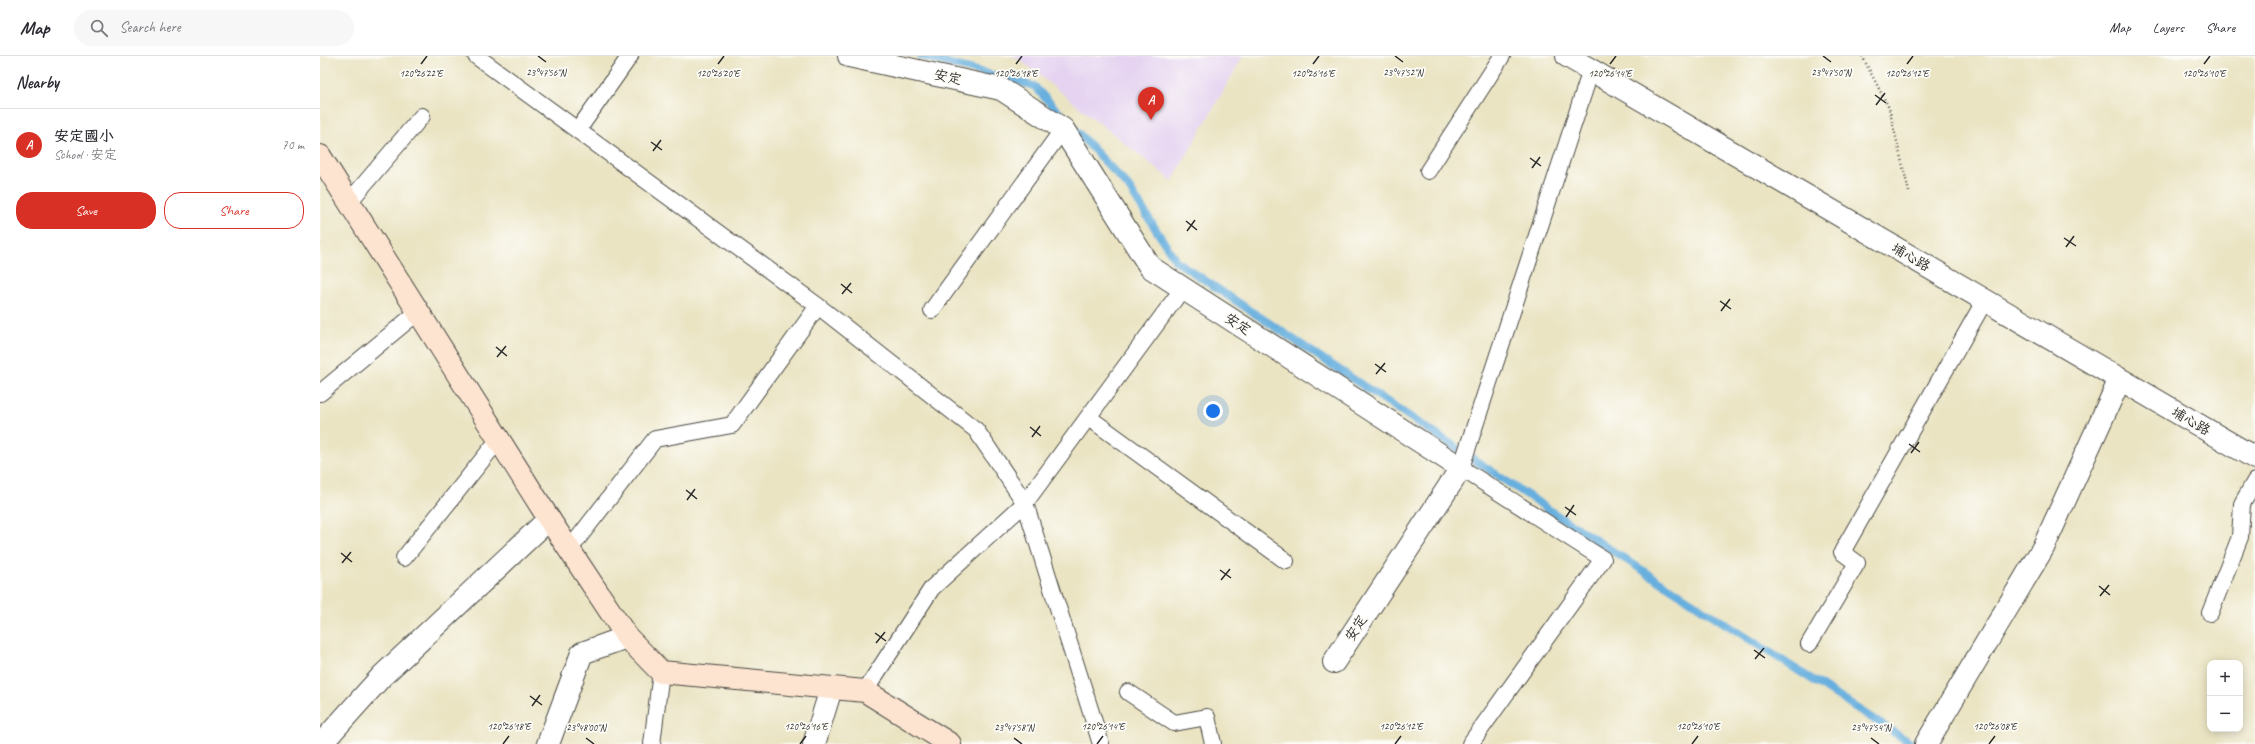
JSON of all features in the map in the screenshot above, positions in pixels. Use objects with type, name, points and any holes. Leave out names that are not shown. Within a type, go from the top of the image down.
[{"type":"street","name":"安定","points":[[849,56],[1001,89],[1063,129],[1150,267],[1461,468],[1334,662]]},
{"type":"street","name":"埔心路","points":[[1567,56],[2255,458]]},
{"type":"street","points":[[320,156],[419,311],[548,519],[627,637],[661,672],[865,691],[950,744]]},
{"type":"street","points":[[1926,744],[2043,548],[2120,379]]},
{"type":"street","points":[[321,744],[382,676],[548,519]]},
{"type":"street","points":[[548,744],[582,653],[627,637]]},
{"type":"street","points":[[814,744],[831,689]]},
{"type":"lane","points":[[476,56],[818,306],[976,430],[1026,503],[1101,744]]},
{"type":"lane","points":[[578,130],[630,56]]},
{"type":"lane","points":[[1428,171],[1502,56]]},
{"type":"lane","points":[[1470,744],[1603,559],[1461,468],[1590,70]]},
{"type":"lane","points":[[349,202],[422,116]]},
{"type":"lane","points":[[932,310],[1063,129]]},
{"type":"lane","points":[[865,691],[932,588],[1026,503],[1183,288]]},
{"type":"lane","points":[[1809,644],[1857,563],[1842,552],[1985,300]]},
{"type":"lane","points":[[569,550],[655,439],[732,425],[818,306]]},
{"type":"lane","points":[[320,392],[419,311]]},
{"type":"lane","points":[[1088,417],[1286,561]]},
{"type":"lane","points":[[404,558],[499,439]]},
{"type":"lane","points":[[2210,613],[2240,537],[2242,504],[2255,481]]},
{"type":"lane","points":[[652,744],[661,672]]},
{"type":"lane","points":[[1128,692],[1174,723],[1207,717],[1213,744]]},
{"type":"path","points":[[1862,56],[1889,108],[1909,192]]},
{"type":"shaded area","points":[[1010,56],[1243,56],[1172,181],[1019,59]]},
{"type":"waterway","points":[[921,56],[1034,86],[1128,186],[1176,261],[1560,517],[1912,744]]},
{"type":"place","name":"安定國小","points":[[1151,120]]}]
